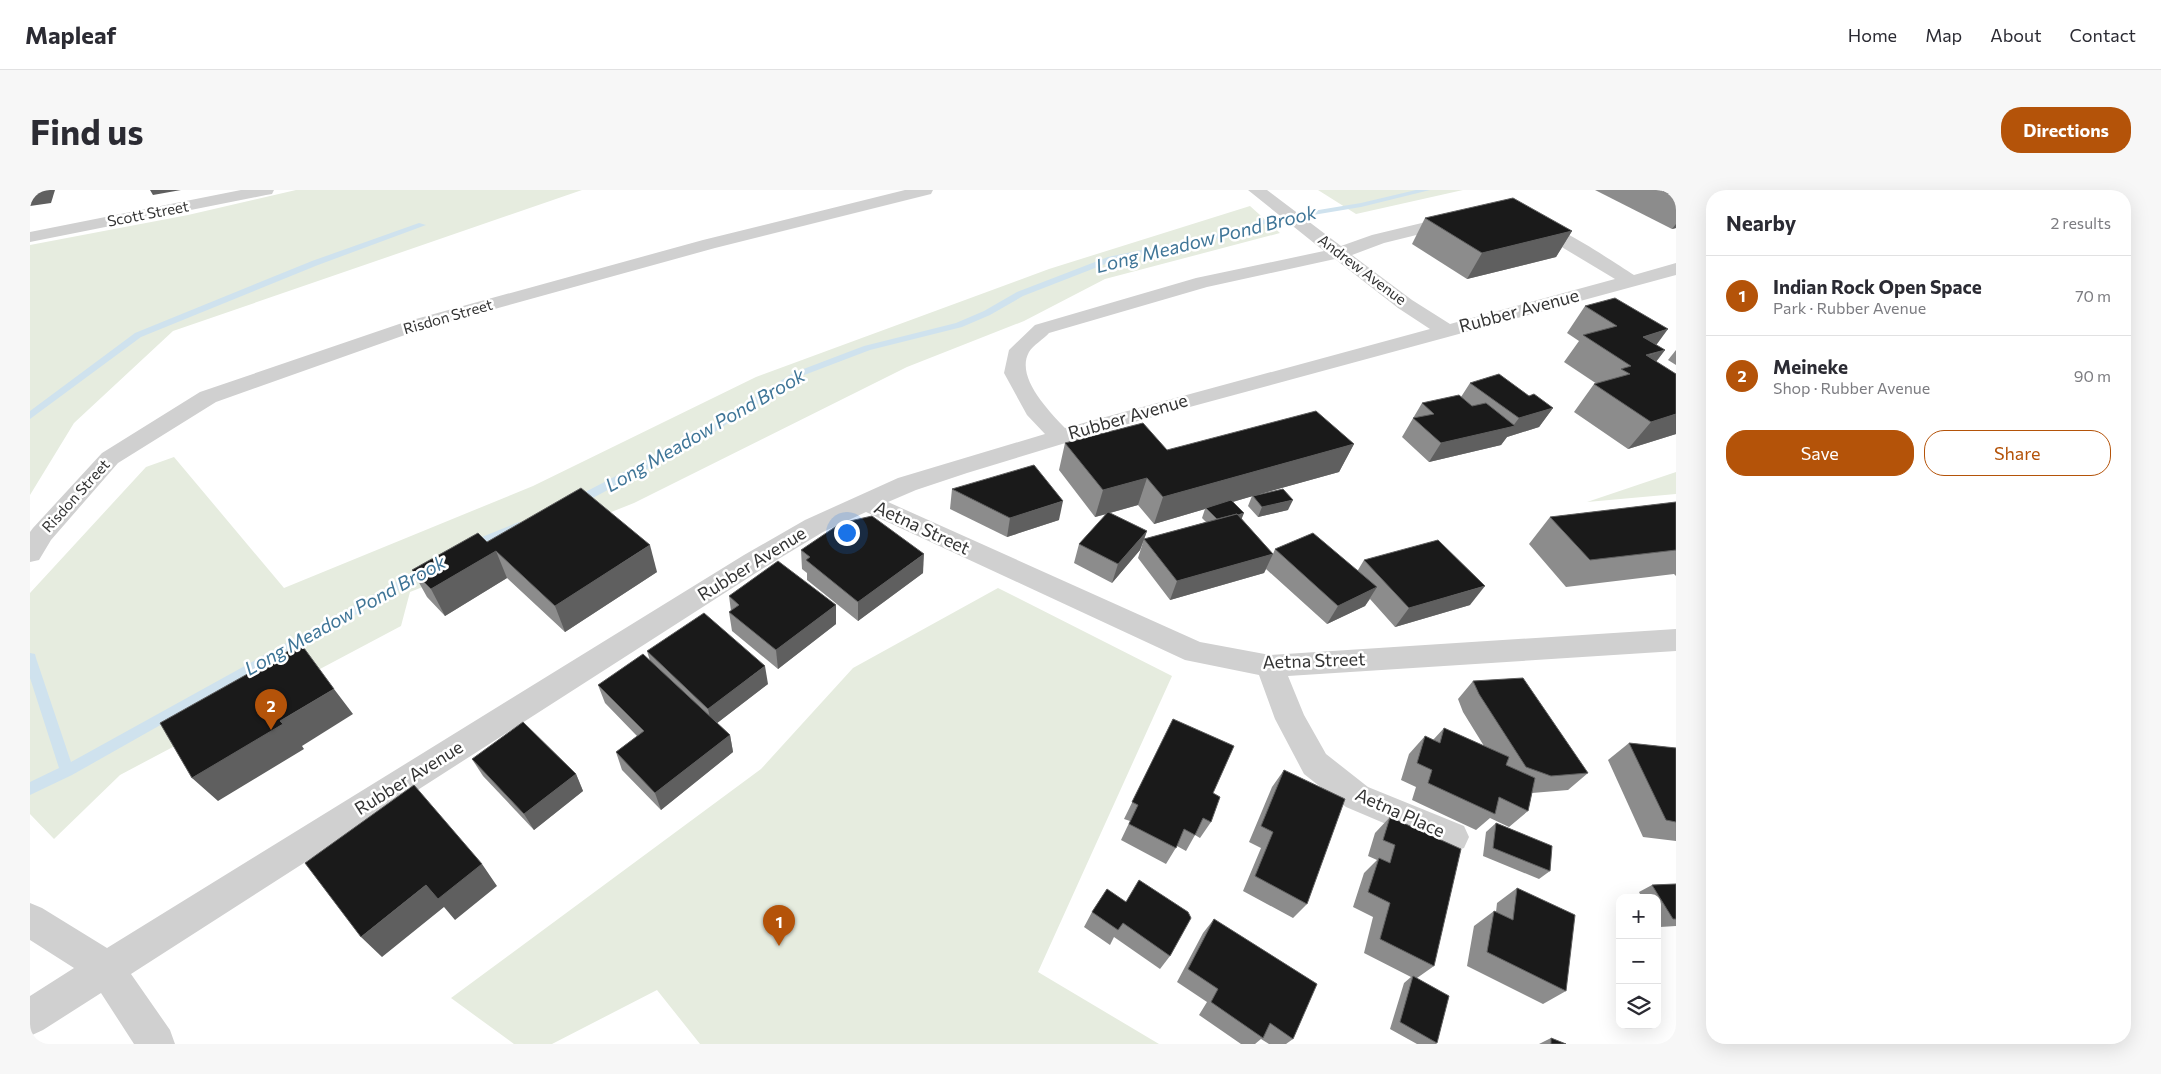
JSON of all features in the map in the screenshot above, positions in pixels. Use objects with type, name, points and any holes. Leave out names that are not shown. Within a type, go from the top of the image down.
[{"type":"street","name":"Scott Street","points":[[30,237],[266,190]]},
{"type":"street","name":"Risdon Street","points":[[30,553],[42,534],[110,458],[208,397],[412,326],[710,244],[925,190]]},
{"type":"street","name":"Andrew Avenue","points":[[1260,194],[1405,304],[1446,330]]},
{"type":"street","points":[[1060,436],[1035,410],[1015,373],[1019,350],[1042,329],[1203,282],[1339,253],[1378,239],[1457,220],[1474,218]]},
{"type":"street","points":[[1515,218],[1660,277]]},
{"type":"street","name":"Rubber Avenue","points":[[30,1018],[106,968],[753,562],[814,526],[866,502],[907,484],[1060,436],[1446,330],[1660,277]]},
{"type":"street","name":"Aetna Street","points":[[866,502],[1195,652],[1270,666],[1672,646]]},
{"type":"street","name":"Aetna Place","points":[[1270,666],[1290,719],[1315,764],[1358,797],[1452,837]]},
{"type":"street","points":[[30,920],[106,968],[156,1044]]},
{"type":"shaded area","points":[[296,190],[582,190],[173,331],[74,423],[30,495],[30,245],[188,215]]},
{"type":"shaded area","points":[[1318,190],[1463,190],[1356,214]]},
{"type":"shaded area","points":[[1250,206],[1280,233],[1105,279],[1024,321],[907,367],[634,503],[410,592],[401,626],[120,775],[54,839],[30,814],[30,593],[146,467],[174,457],[284,588],[533,486],[756,377],[1049,269]]},
{"type":"shaded area","points":[[1676,472],[1676,494],[1587,502]]},
{"type":"shaded area","points":[[998,588],[1172,676],[1038,972],[1159,1044],[700,1044],[657,990],[552,1044],[514,1044],[451,998],[761,769],[853,668]]},
{"type":"building","points":[[1661,190],[1676,190],[1676,197]]},
{"type":"building","points":[[1513,198],[1572,231],[1482,253],[1425,218]]},
{"type":"building","points":[[1615,298],[1668,329],[1643,337],[1665,350],[1646,355],[1676,374],[1676,414],[1651,422],[1594,384],[1630,374],[1621,369],[1631,366],[1583,335],[1617,326],[1585,306]]},
{"type":"building","points":[[1499,374],[1529,396],[1534,394],[1553,408],[1519,418],[1470,383]]},
{"type":"building","points":[[1459,395],[1472,406],[1486,403],[1515,426],[1441,443],[1413,418],[1434,414],[1422,403]]},
{"type":"building","points":[[1316,411],[1354,444],[1163,497],[1147,478],[1103,490],[1065,443],[1143,423],[1167,450]]},
{"type":"building","points":[[1034,465],[1063,501],[1010,518],[952,489]]},
{"type":"building","points":[[581,488],[650,545],[555,606],[496,551],[431,589],[412,570],[478,533],[487,542]]},
{"type":"building","points":[[1283,489],[1293,500],[1262,507],[1253,496]]},
{"type":"building","points":[[1231,500],[1244,513],[1217,519],[1206,508]]},
{"type":"building","points":[[1676,502],[1676,550],[1590,560],[1550,517]]},
{"type":"building","points":[[1108,512],[1147,531],[1118,564],[1079,544]]},
{"type":"building","points":[[1237,514],[1273,554],[1177,581],[1144,539]]},
{"type":"building","points":[[872,516],[924,554],[858,602],[806,560],[810,557],[801,550],[841,523]]},
{"type":"building","points":[[1313,533],[1377,587],[1338,606],[1275,549]]},
{"type":"building","points":[[1438,540],[1485,586],[1409,608],[1364,560]]},
{"type":"building","points":[[778,561],[836,605],[776,650],[729,612],[739,605],[729,596]]},
{"type":"building","points":[[704,613],[765,666],[708,709],[647,651]]},
{"type":"building","points":[[301,644],[334,689],[280,721],[283,724],[192,778],[160,723]]},
{"type":"building","points":[[643,654],[730,735],[655,793],[616,752],[644,731],[598,685]]},
{"type":"building","points":[[1523,678],[1588,773],[1551,776],[1526,767],[1479,694],[1473,681]]},
{"type":"building","points":[[1173,719],[1234,746],[1213,793],[1220,797],[1211,822],[1203,818],[1195,835],[1184,829],[1176,848],[1129,824],[1138,805],[1132,802]]},
{"type":"building","points":[[523,722],[576,774],[524,814],[472,759]]},
{"type":"building","points":[[1444,728],[1509,757],[1506,765],[1535,778],[1528,811],[1499,797],[1495,814],[1428,783],[1432,770],[1417,763],[1425,736],[1440,743]]},
{"type":"building","points":[[1629,743],[1676,748],[1676,822],[1666,820]]},
{"type":"building","points":[[1284,770],[1345,799],[1307,904],[1255,876],[1273,832],[1261,826]]},
{"type":"building","points":[[414,785],[482,864],[438,899],[426,885],[361,937],[305,863]]},
{"type":"building","points":[[1390,817],[1461,849],[1434,966],[1380,939],[1390,903],[1368,892],[1379,858],[1390,863],[1395,845],[1383,840]]},
{"type":"building","points":[[1496,823],[1552,846],[1550,871],[1493,848]]},
{"type":"building","points":[[1139,880],[1188,912],[1191,918],[1170,956],[1123,923],[1118,930],[1092,912],[1107,889],[1126,902]]},
{"type":"building","points":[[1676,884],[1676,919],[1673,919],[1661,900],[1661,894],[1658,894],[1652,885]]},
{"type":"building","points":[[1517,888],[1575,915],[1566,991],[1487,952],[1494,911],[1513,920]]},
{"type":"building","points":[[1214,919],[1317,984],[1293,1039],[1270,1023],[1263,1038],[1211,1002],[1218,989],[1188,969]]},
{"type":"building","points":[[1413,976],[1449,996],[1437,1043],[1400,1022]]},
{"type":"building","points":[[1551,1038],[1566,1044],[1551,1044]]},
{"type":"waterway","name":"Long Meadow Pond Brook","points":[[574,503],[706,433],[796,375],[867,348],[959,325],[987,313],[1020,294],[1111,259],[1215,237],[1270,220],[1361,205],[1426,190]]},
{"type":"waterway","points":[[30,416],[138,335],[315,263],[422,225]]},
{"type":"waterway","name":"Long Meadow Pond Brook","points":[[471,546],[519,526]]},
{"type":"waterway","name":"Long Meadow Pond Brook","points":[[67,771],[429,568]]},
{"type":"waterway","points":[[30,658],[67,771]]},
{"type":"waterway","name":"Long Meadow Pond Brook","points":[[30,789],[67,771]]},
{"type":"place","name":"Meineke","points":[[271,730]]},
{"type":"place","name":"Indian Rock Open Space","points":[[779,946]]}]
